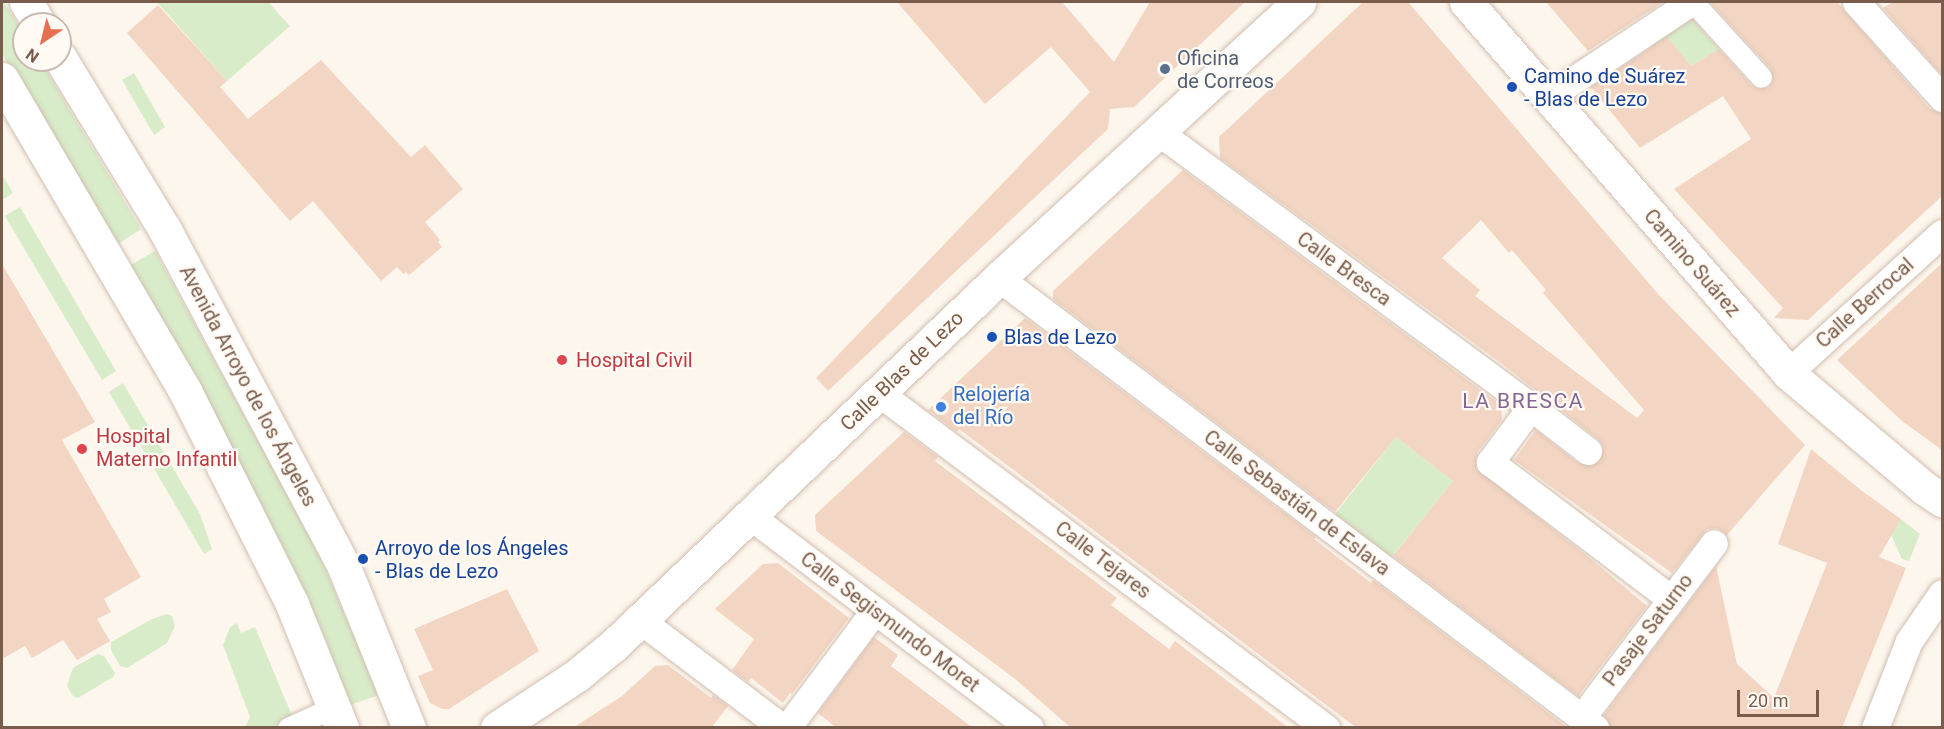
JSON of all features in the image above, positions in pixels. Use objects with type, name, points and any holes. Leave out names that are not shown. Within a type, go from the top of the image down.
[{"type":"main road","name":"Calle Blas de Lezo","points":[[497,728],[576,676],[640,620],[999,278],[1299,2]]},
{"type":"main road","name":"Camino Suárez","points":[[1466,2],[1788,374],[1924,488],[1942,500]]},
{"type":"main road","name":"Avenida Arroyo de los Ángeles","points":[[69,72],[165,230],[344,567],[409,728]]},
{"type":"main road","points":[[2,79],[185,391],[292,604],[338,717]]},
{"type":"street","points":[[1548,97],[1692,2],[1761,77]]},
{"type":"street","points":[[1856,2],[1942,98]]},
{"type":"street","name":"Calle Bresca","points":[[1157,131],[1588,450]]},
{"type":"street","name":"Calle Berrocal","points":[[1788,374],[1942,233]]},
{"type":"street","name":"Calle Sebastián de Eslava","points":[[999,278],[1588,722]]},
{"type":"street","name":"Calle Tejares","points":[[879,393],[1326,728]]},
{"type":"street","points":[[1531,407],[1490,462],[1671,599]]},
{"type":"street","name":"Calle Segismundo Moret","points":[[750,516],[1030,728]]},
{"type":"street","name":"Pasaje Saturno","points":[[1588,722],[1671,599],[1714,543]]},
{"type":"street","points":[[1875,728],[1909,641],[1942,593]]},
{"type":"street","points":[[640,620],[785,728],[875,610]]},
{"type":"street","points":[[288,728],[338,717]]},
{"type":"green space","points":[[2,2],[4,2],[12,15],[12,71],[2,54]]},
{"type":"green space","points":[[157,2],[268,2],[290,26],[227,81]]},
{"type":"green space","points":[[1689,15],[1719,49],[1691,66],[1669,40],[1656,51],[1648,43]]},
{"type":"green space","points":[[13,72],[47,72],[141,229],[115,246]]},
{"type":"green space","points":[[134,73],[165,127],[154,135],[122,80]]},
{"type":"green space","points":[[2,174],[13,193],[2,200]]},
{"type":"green space","points":[[20,207],[116,371],[102,380],[5,216]]},
{"type":"green space","points":[[155,251],[318,552],[379,695],[350,705],[326,640],[289,560],[223,434],[129,266]]},
{"type":"green space","points":[[123,383],[200,514],[212,549],[204,554],[109,392]]},
{"type":"green space","points":[[1396,437],[1453,481],[1391,558],[1335,514]]},
{"type":"green space","points":[[1901,519],[1920,534],[1909,561],[1902,559],[1891,535]]},
{"type":"green space","points":[[167,614],[172,616],[175,626],[167,643],[127,668],[120,666],[111,650],[111,642],[152,619]]},
{"type":"green space","points":[[237,623],[241,633],[255,627],[293,718],[272,727],[245,727],[250,717],[223,645],[230,627]]},
{"type":"green space","points":[[98,654],[104,656],[115,673],[113,677],[78,698],[73,696],[67,686],[74,667]]},
{"type":"building","points":[[897,2],[1062,2],[1114,62],[1150,2],[1245,2],[1134,107],[1110,109],[1108,129],[828,391],[816,378],[1090,92],[1051,47],[985,104]]},
{"type":"building","points":[[1363,2],[1408,2],[1659,295],[1805,445],[1727,535],[1717,528],[1707,529],[1672,573],[1514,460],[1536,430],[1578,463],[1593,466],[1603,454],[1603,446],[1598,439],[1501,363],[1220,158],[1219,137]],"holes":[[[1481,220],[1509,253],[1512,250],[1546,290],[1543,293],[1644,410],[1637,418],[1475,296],[1480,290],[1442,258]]]},
{"type":"building","points":[[1546,2],[1663,2],[1588,51]]},
{"type":"building","points":[[1710,2],[1837,2],[1930,109],[1942,113],[1942,196],[1808,320],[1774,318],[1783,308],[1674,189],[1751,139],[1723,96],[1640,148],[1591,87],[1667,37],[1691,66],[1719,49],[1752,86],[1758,89],[1769,87],[1773,80],[1770,68]]},
{"type":"building","points":[[1893,2],[1942,2],[1942,75],[1883,8]]},
{"type":"building","points":[[158,5],[227,81],[220,87],[248,119],[321,60],[411,157],[425,145],[463,189],[425,222],[440,240],[438,242],[442,247],[409,275],[406,272],[403,274],[397,267],[381,281],[313,201],[290,221],[127,33]]},
{"type":"building","points":[[1183,170],[1501,405],[1502,420],[1477,453],[1476,469],[1647,606],[1578,696],[1393,556],[1453,481],[1396,437],[1335,512],[1053,299],[1053,291]]},
{"type":"building","points":[[1942,263],[1942,450],[1902,421],[1837,360]]},
{"type":"building","points":[[2,264],[95,422],[62,440],[141,577],[104,599],[111,612],[97,619],[110,641],[77,660],[63,640],[32,658],[25,646],[2,659]]},
{"type":"building","points":[[1025,318],[1316,537],[1314,539],[1371,583],[1373,580],[1568,728],[1357,728],[959,429],[957,432],[928,410]]},
{"type":"building","points":[[904,432],[938,457],[935,461],[1117,598],[1111,605],[1169,649],[1175,641],[1289,728],[1071,728],[1014,678],[816,531],[815,515]]},
{"type":"building","points":[[1811,449],[1862,491],[1901,519],[1879,557],[1906,568],[1842,728],[1610,728],[1604,715],[1716,566],[1737,664],[1774,698],[1827,563],[1778,544]]},
{"type":"building","points":[[778,563],[849,618],[783,703],[751,678],[748,682],[732,670],[754,639],[715,609],[763,564]]},
{"type":"building","points":[[507,589],[539,651],[449,709],[442,709],[430,703],[418,676],[433,670],[414,629]]},
{"type":"building","points":[[874,637],[898,655],[891,666],[973,728],[837,728],[818,713]]},
{"type":"building","points":[[668,665],[711,698],[713,695],[728,706],[711,728],[573,728],[622,696],[655,666]]},
{"type":"place","name":"Oficina de Correos","points":[[1165,69]]},
{"type":"place","name":"Camino de Suárez - Blas de Lezo","points":[[1512,87]]},
{"type":"place","name":"Blas de Lezo","points":[[992,337]]},
{"type":"place","name":"Hospital Civil","points":[[562,360]]},
{"type":"place","name":"Relojería del Río","points":[[941,407]]},
{"type":"place","name":"Hospital Materno Infantil","points":[[82,449]]},
{"type":"place","name":"Arroyo de los Ángeles - Blas de Lezo","points":[[363,559]]},
{"type":"district","name":"LA BRESCA","points":[[1523,401]]}]
